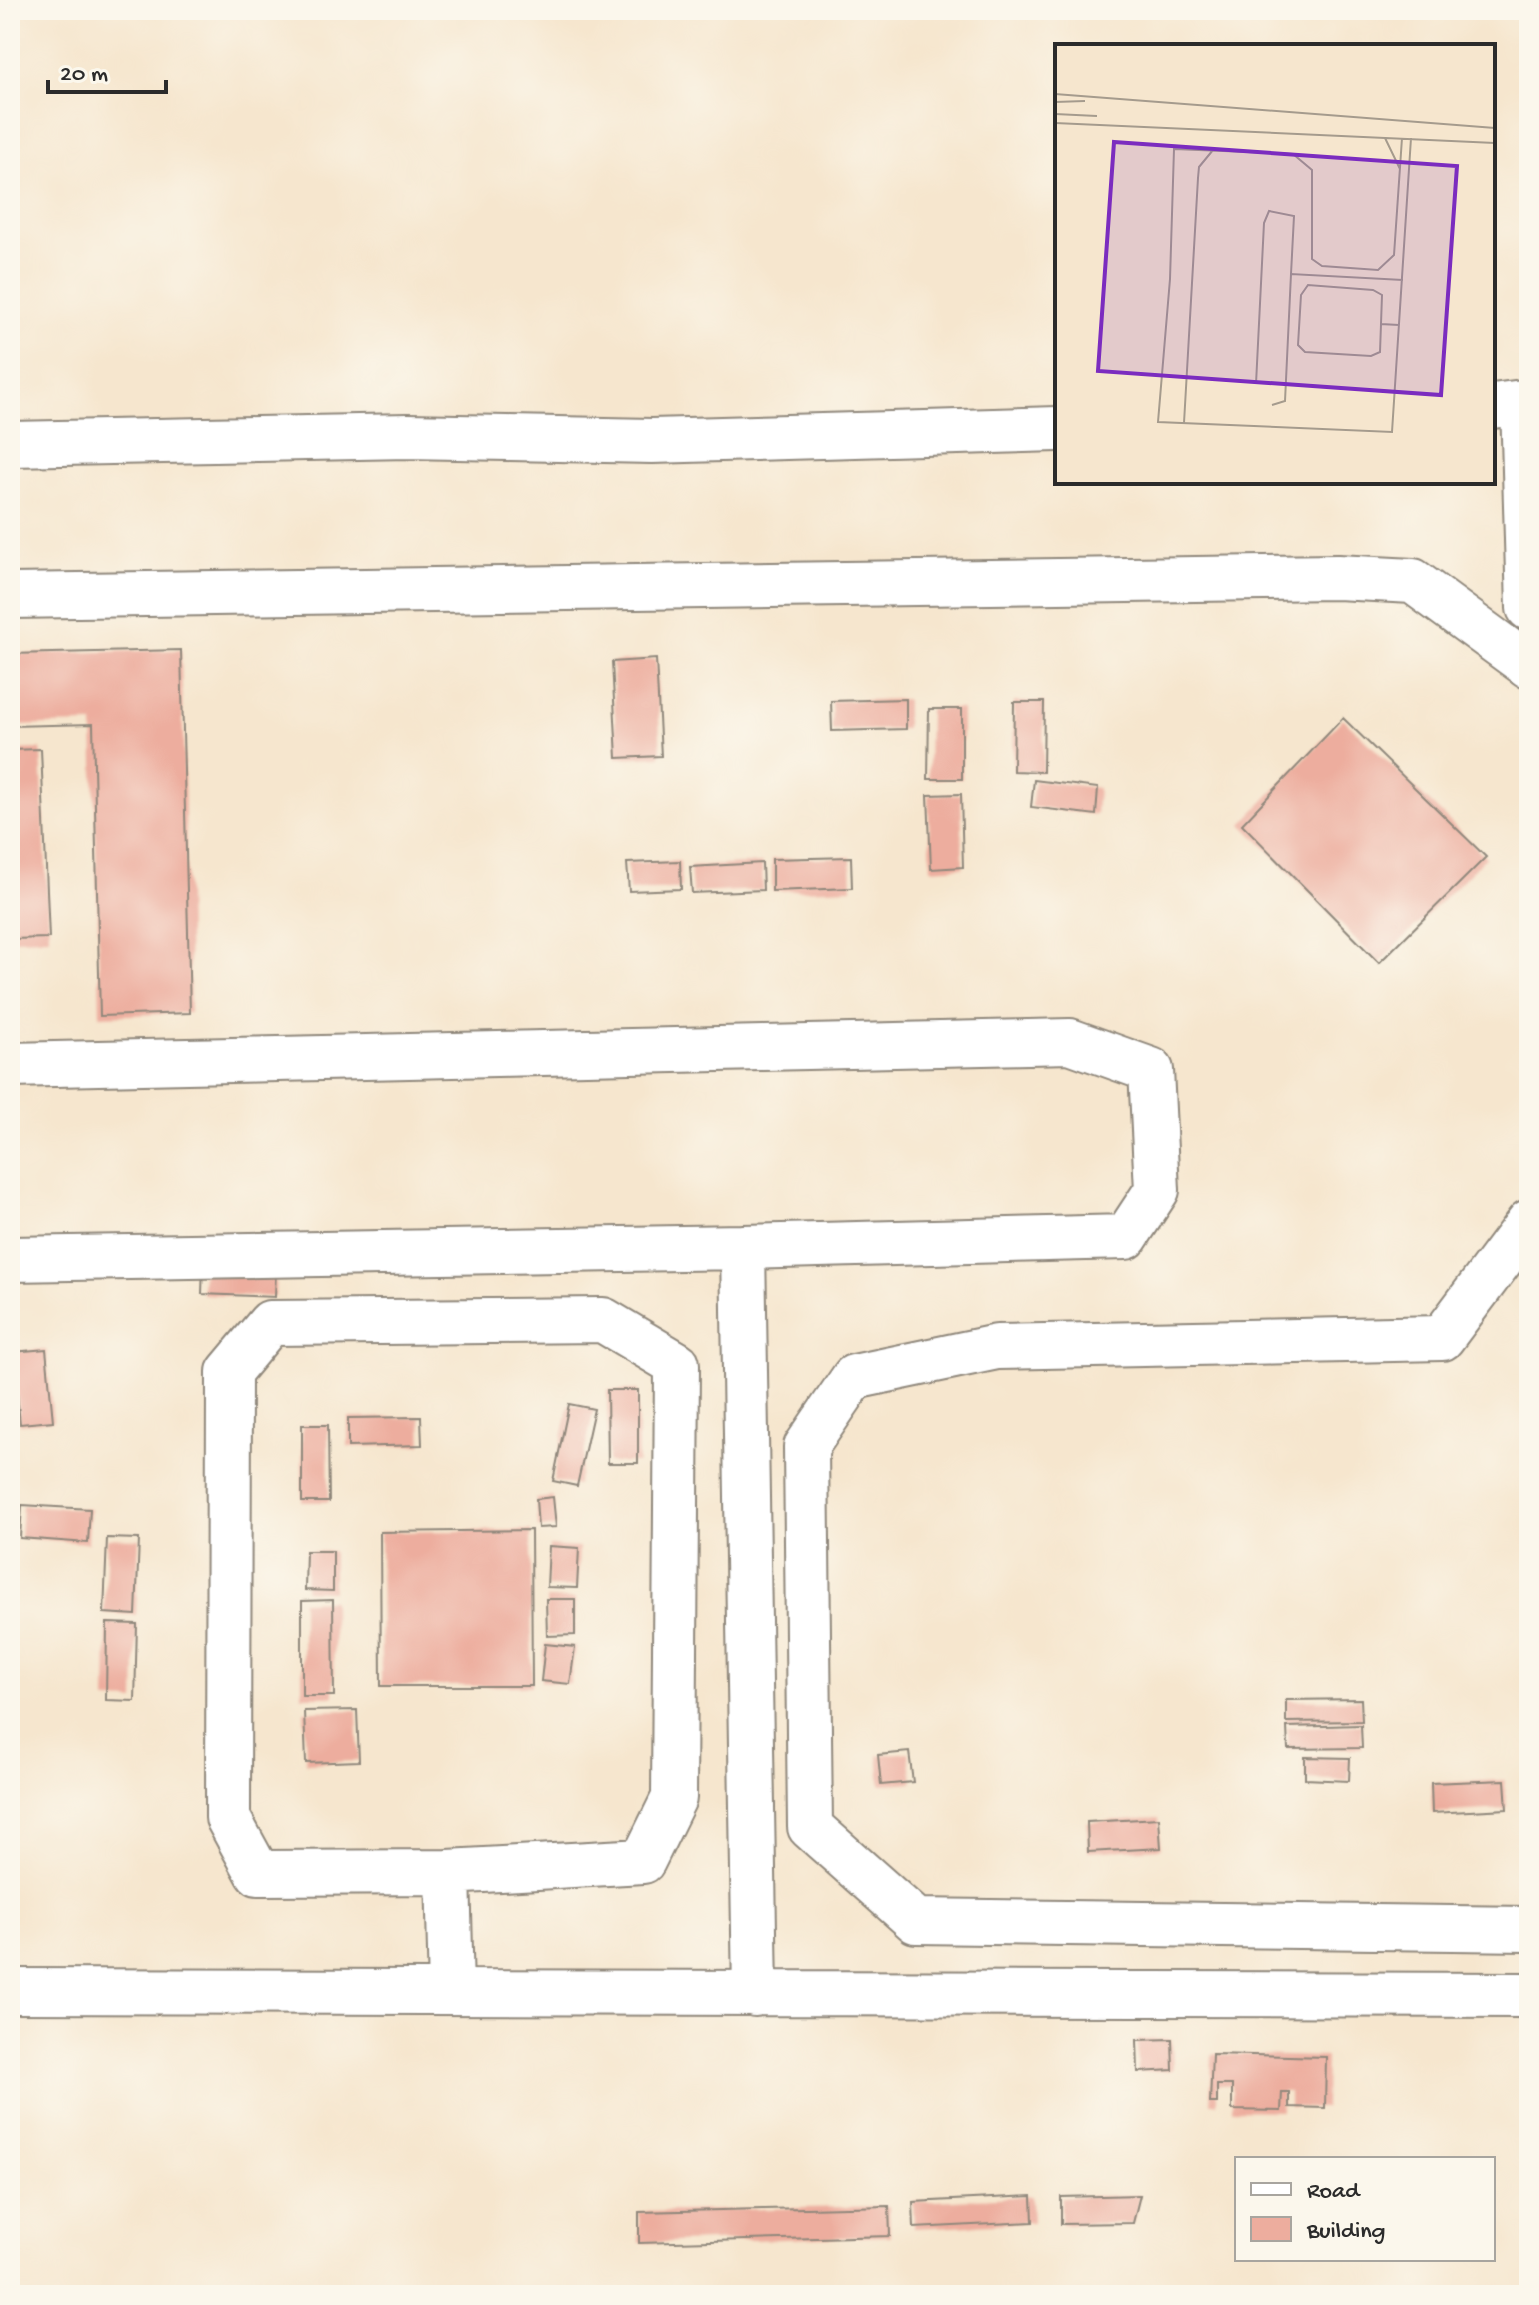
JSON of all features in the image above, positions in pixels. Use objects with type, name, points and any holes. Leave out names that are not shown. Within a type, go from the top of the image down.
[{"type":"street","points":[[1508,404],[1529,608]]},
{"type":"street","points":[[10,444],[408,436],[652,441],[1055,429]]},
{"type":"street","points":[[10,596],[1337,577],[1413,581],[1529,666]]},
{"type":"street","points":[[10,1065],[1070,1041],[1151,1070],[1157,1190],[1126,1237],[743,1247],[10,1259]]},
{"type":"street","points":[[1529,1222],[1442,1338],[997,1347],[854,1377],[806,1447],[810,1827],[916,1921],[1510,1928],[1529,1905]]},
{"type":"street","points":[[743,1247],[755,1994]]},
{"type":"street","points":[[603,1320],[677,1364],[674,1798],[643,1861],[448,1872],[258,1873],[228,1818],[229,1372],[270,1323],[603,1320]]},
{"type":"street","points":[[448,1872],[451,1992]]},
{"type":"street","points":[[10,1991],[1529,1995]]},
{"type":"building","points":[[1494,10],[1529,10],[1529,14],[1494,14]]},
{"type":"building","points":[[181,650],[190,1013],[100,1016],[93,724],[10,726],[10,654]]},
{"type":"building","points":[[656,659],[661,756],[617,758],[612,662]]},
{"type":"building","points":[[906,699],[906,729],[832,731],[831,701]]},
{"type":"building","points":[[1014,702],[1044,702],[1043,772],[1013,771]]},
{"type":"building","points":[[929,709],[962,709],[962,779],[928,779]]},
{"type":"building","points":[[1343,718],[1486,857],[1379,963],[1242,824]]},
{"type":"building","points":[[41,749],[49,938],[10,939],[10,750]]},
{"type":"building","points":[[1034,780],[1098,788],[1096,815],[1031,807]]},
{"type":"building","points":[[961,794],[963,867],[931,869],[928,795]]},
{"type":"building","points":[[851,857],[852,888],[772,891],[772,859]]},
{"type":"building","points":[[680,861],[681,889],[629,891],[627,863]]},
{"type":"building","points":[[762,863],[763,890],[692,893],[690,867]]},
{"type":"building","points":[[203,1264],[276,1267],[275,1297],[202,1294]]},
{"type":"building","points":[[46,1349],[53,1421],[20,1424],[13,1352]]},
{"type":"building","points":[[607,1390],[638,1390],[638,1463],[608,1463]]},
{"type":"building","points":[[569,1404],[594,1409],[577,1486],[553,1481]]},
{"type":"building","points":[[10,1405],[13,1405],[14,1434],[10,1434]]},
{"type":"building","points":[[421,1417],[422,1445],[348,1447],[348,1418]]},
{"type":"building","points":[[302,1425],[328,1425],[329,1502],[302,1502]]},
{"type":"building","points":[[553,1497],[556,1527],[538,1528],[536,1499]]},
{"type":"building","points":[[22,1505],[90,1509],[88,1543],[20,1538]]},
{"type":"building","points":[[531,1530],[532,1686],[381,1686],[380,1532]]},
{"type":"building","points":[[107,1538],[139,1539],[136,1615],[104,1613]]},
{"type":"building","points":[[549,1546],[579,1548],[577,1588],[547,1587]]},
{"type":"building","points":[[306,1551],[333,1551],[333,1591],[305,1590]]},
{"type":"building","points":[[546,1599],[575,1599],[575,1635],[547,1636]]},
{"type":"building","points":[[333,1600],[334,1696],[302,1696],[302,1601]]},
{"type":"building","points":[[107,1623],[137,1624],[135,1701],[106,1700]]},
{"type":"building","points":[[545,1644],[575,1647],[570,1684],[541,1681]]},
{"type":"building","points":[[1361,1699],[1362,1721],[1286,1722],[1286,1700]]},
{"type":"building","points":[[357,1710],[359,1761],[306,1763],[304,1711]]},
{"type":"building","points":[[1361,1725],[1362,1748],[1288,1749],[1287,1727]]},
{"type":"building","points":[[909,1752],[913,1782],[881,1785],[878,1755]]},
{"type":"building","points":[[1305,1757],[1350,1758],[1349,1781],[1305,1779]]},
{"type":"building","points":[[1505,1780],[1507,1809],[1432,1813],[1431,1783]]},
{"type":"building","points":[[1159,1818],[1161,1848],[1088,1852],[1087,1822]]},
{"type":"building","points":[[1172,2039],[1173,2070],[1138,2072],[1137,2040]]},
{"type":"building","points":[[1212,2054],[1326,2057],[1325,2108],[1289,2107],[1289,2092],[1282,2092],[1281,2111],[1232,2110],[1232,2085],[1217,2085],[1217,2103],[1210,2103]]},
{"type":"building","points":[[1140,2195],[1133,2223],[1061,2224],[1061,2197]]},
{"type":"building","points":[[1032,2196],[1033,2222],[914,2228],[913,2202]]},
{"type":"building","points":[[889,2206],[890,2236],[639,2243],[639,2212]]}]
